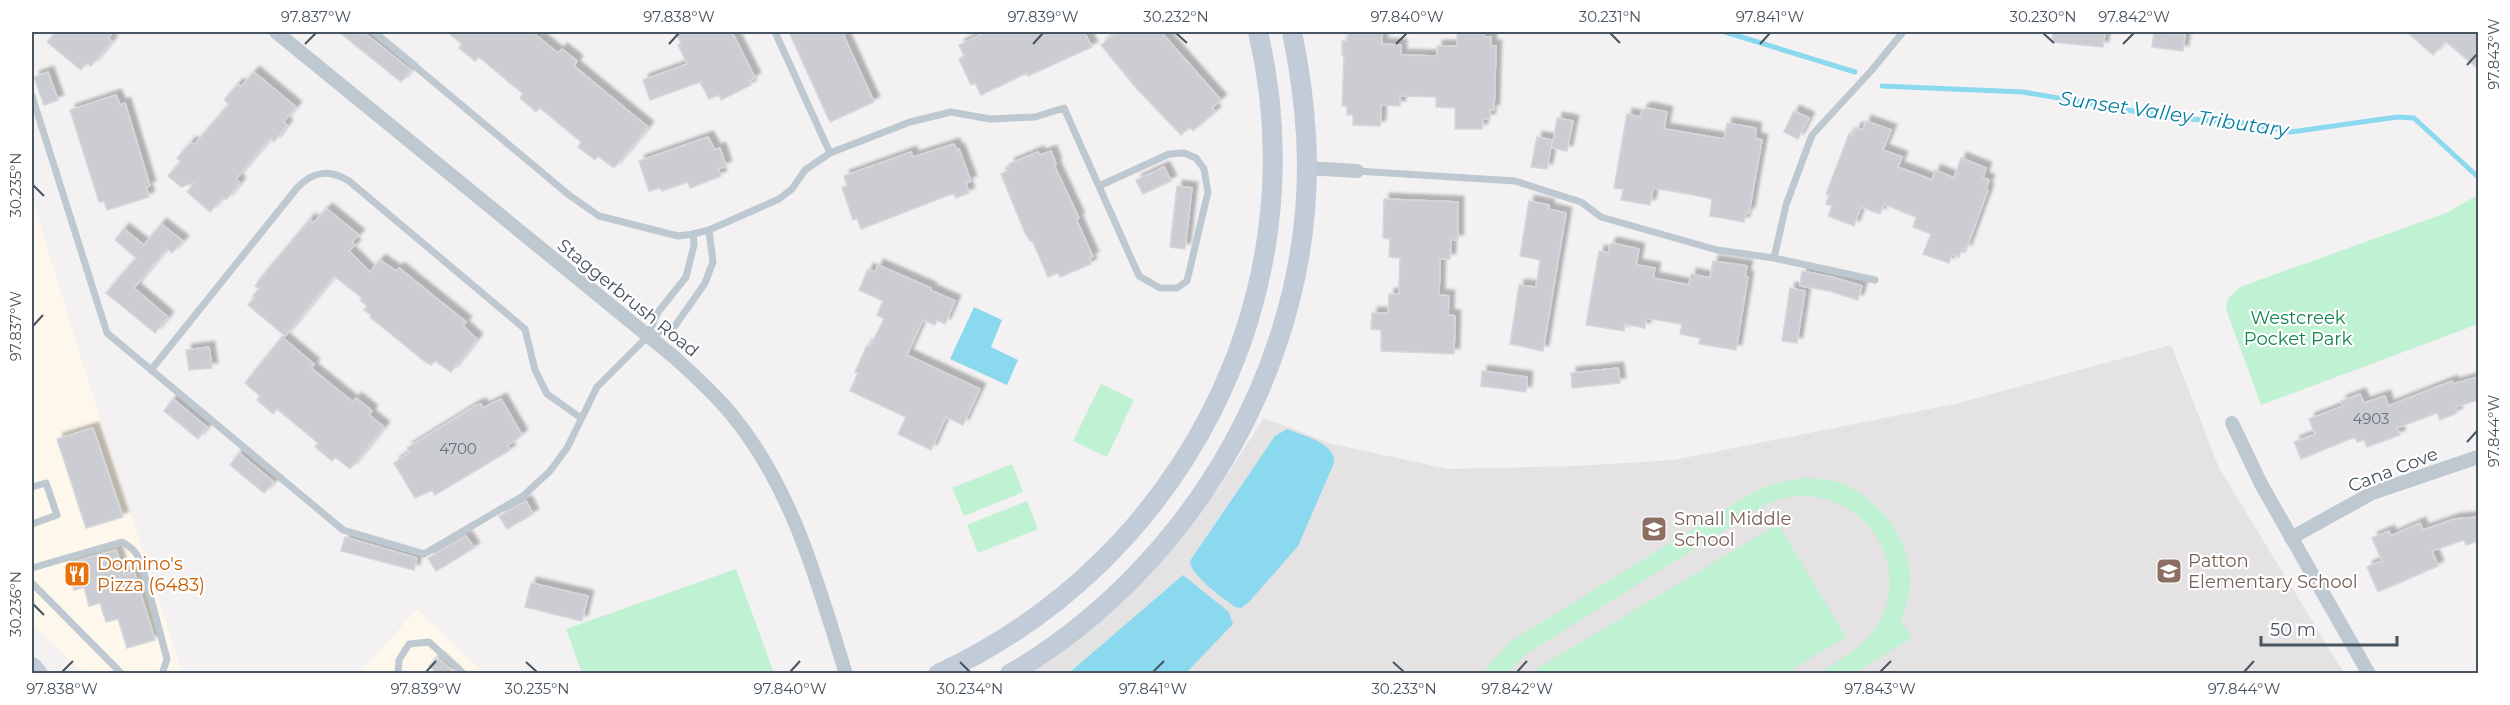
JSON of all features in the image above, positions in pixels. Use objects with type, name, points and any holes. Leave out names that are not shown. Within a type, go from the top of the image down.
[{"type":"street","name":"Staggerbrush Road","points":[[276,32],[674,357],[712,392],[752,441],[782,494],[808,552],[846,674]]},
{"type":"street","points":[[938,674],[1022,627],[1084,578],[1142,518],[1190,453],[1214,411],[1232,371],[1251,315],[1262,274],[1269,228],[1273,137],[1264,57],[1258,32]]},
{"type":"street","points":[[1010,674],[1069,634],[1108,601],[1149,560],[1183,520],[1234,441],[1263,383],[1289,306],[1300,249],[1306,137],[1301,79],[1292,32]]},
{"type":"street","points":[[1306,168],[1357,171]]},
{"type":"street","points":[[2232,423],[2261,484],[2369,674]]},
{"type":"street","name":"Cana Cove","points":[[2291,538],[2372,494],[2478,457]]},
{"type":"street","points":[[32,667],[38,674]]},
{"type":"lane","points":[[374,32],[569,195],[599,216],[678,236],[709,230],[779,199],[792,189],[805,170],[830,153],[910,122],[951,112],[990,119],[1035,117],[1064,108],[1139,276],[1160,288],[1177,288],[1187,281],[1208,192],[1204,169],[1196,158],[1184,153],[1169,154],[1099,186]]},
{"type":"lane","points":[[775,32],[830,153]]},
{"type":"lane","points":[[1774,258],[1786,205],[1812,135],[1871,71],[1903,32]]},
{"type":"lane","points":[[32,96],[107,333],[343,530],[424,554],[523,496],[537,484],[567,448],[597,387],[647,337],[658,312],[686,278],[694,245],[693,234]]},
{"type":"lane","points":[[1357,171],[1515,181],[1581,202],[1601,217],[1717,250],[1774,258],[1875,280]]},
{"type":"lane","points":[[151,370],[297,188],[311,176],[328,172],[348,181],[525,329],[535,370],[547,394],[581,418]]},
{"type":"lane","points":[[647,337],[675,326],[705,283],[713,262],[709,230]]},
{"type":"lane","points":[[32,487],[46,483],[57,515],[32,524]]},
{"type":"lane","points":[[32,568],[94,548],[122,542],[132,547],[138,553],[142,565],[167,659],[162,674]]},
{"type":"lane","points":[[32,584],[122,674]]},
{"type":"lane","points":[[401,674],[399,660],[409,644],[429,642],[464,674]]},
{"type":"shaded area","points":[[32,198],[182,673],[83,673],[32,623]]},
{"type":"shaded area","name":"Small Middle School","points":[[2171,345],[2219,468],[2344,673],[1029,674],[1083,636],[1154,570],[1218,489],[1264,418],[1333,444],[1448,469],[1576,466],[1674,460],[1959,403]]},
{"type":"shaded area","points":[[417,609],[483,673],[359,674]]},
{"type":"green space","name":"Westcreek Pocket Park","points":[[2478,195],[2478,324],[2261,405],[2226,309],[2228,299],[2240,287],[2446,213]]},
{"type":"green space","points":[[1101,384],[1134,400],[1107,457],[1073,441]]},
{"type":"green space","points":[[1012,464],[1023,492],[964,516],[952,488]]},
{"type":"green space","points":[[1811,478],[1831,480],[1849,487],[1876,506],[1897,532],[1909,563],[1909,590],[1901,621],[1912,638],[1854,673],[1819,673],[1859,646],[1873,632],[1888,600],[1890,575],[1884,552],[1873,531],[1856,514],[1835,502],[1811,496],[1785,498],[1764,506],[1526,654],[1507,673],[1484,673],[1510,642],[1743,498],[1776,484]]},
{"type":"green space","points":[[1027,501],[1038,529],[978,553],[967,525]]},
{"type":"green space","points":[[1778,524],[1846,637],[1786,673],[1530,673]]},
{"type":"green space","points":[[736,569],[774,673],[582,673],[566,629]]},
{"type":"water","points":[[974,307],[1002,320],[991,347],[1018,360],[1007,385],[950,359]]},
{"type":"water","points":[[1287,429],[1324,445],[1330,450],[1334,463],[1298,546],[1248,603],[1241,608],[1235,607],[1195,573],[1190,561],[1275,436]]},
{"type":"water","points":[[1183,575],[1229,612],[1233,624],[1186,673],[1069,673]]},
{"type":"building","points":[[56,32],[113,32],[108,38],[112,41],[97,59],[91,66],[87,63],[81,70],[47,42]]},
{"type":"building","points":[[339,32],[363,32],[411,70],[401,82]]},
{"type":"building","points":[[447,32],[532,32],[558,53],[562,49],[577,61],[574,66],[648,127],[614,168],[598,156],[595,160],[578,147],[581,142],[540,108],[536,112],[520,98],[523,94],[479,57],[475,61],[459,48],[462,44]]},
{"type":"building","points":[[675,32],[732,32],[755,78],[749,81],[751,85],[721,100],[719,95],[709,99],[700,82],[650,100],[643,80],[687,64]]},
{"type":"building","points":[[789,32],[842,32],[874,102],[830,122]]},
{"type":"building","points":[[986,32],[1084,32],[1092,47],[1028,76],[1027,73],[981,95],[975,83],[971,85],[959,59],[964,56],[959,45]]},
{"type":"building","points":[[1117,32],[1161,32],[1221,100],[1212,108],[1215,112],[1193,131],[1190,127],[1181,135],[1137,89],[1101,45]]},
{"type":"building","points":[[1348,32],[1382,32],[1382,44],[1401,45],[1401,55],[1437,56],[1437,46],[1457,46],[1457,32],[1484,32],[1484,37],[1491,37],[1491,46],[1496,46],[1494,110],[1490,110],[1490,119],[1483,119],[1482,129],[1455,129],[1455,108],[1436,107],[1436,97],[1400,96],[1400,106],[1381,105],[1380,126],[1353,125],[1353,115],[1347,115],[1347,106],[1342,106],[1344,55],[1342,55],[1342,41],[1348,41]]},
{"type":"building","points":[[2053,32],[2105,32],[2103,47],[2052,42]]},
{"type":"building","points":[[2154,32],[2185,35],[2183,51],[2152,47]]},
{"type":"building","points":[[2407,32],[2478,32],[2478,69],[2445,41],[2433,55]]},
{"type":"building","points":[[48,72],[58,100],[44,105],[34,77]]},
{"type":"building","points":[[254,72],[296,107],[283,122],[287,125],[274,142],[270,138],[236,179],[240,183],[226,200],[223,197],[210,212],[187,192],[194,183],[181,187],[168,176],[181,162],[177,158],[191,142],[194,145],[229,104],[224,100],[238,84],[241,87]]},
{"type":"building","points":[[116,95],[120,105],[125,103],[150,186],[146,187],[149,197],[107,210],[104,201],[99,202],[70,110]]},
{"type":"building","points":[[1647,108],[1667,112],[1664,129],[1724,139],[1727,123],[1756,128],[1755,138],[1762,140],[1749,213],[1746,213],[1744,222],[1710,216],[1712,199],[1694,195],[1653,188],[1650,205],[1621,200],[1623,189],[1614,188],[1627,114],[1641,117],[1642,110]]},
{"type":"building","points":[[1794,111],[1809,118],[1798,139],[1784,132]]},
{"type":"building","points":[[1557,118],[1573,121],[1567,151],[1552,148]]},
{"type":"building","points":[[1866,121],[1891,130],[1883,150],[1902,157],[1898,167],[1932,180],[1935,170],[1954,178],[1961,158],[1986,168],[1983,178],[1989,180],[1986,189],[1988,190],[1966,250],[1962,248],[1959,257],[1952,254],[1949,263],[1923,254],[1931,234],[1913,227],[1916,217],[1884,204],[1880,214],[1861,207],[1854,226],[1828,216],[1832,206],[1826,204],[1829,195],[1826,194],[1849,134],[1853,136],[1856,128],[1863,130]]},
{"type":"building","points":[[708,137],[715,150],[720,148],[726,166],[718,169],[721,176],[690,188],[688,182],[662,191],[660,188],[649,191],[639,161]]},
{"type":"building","points":[[1537,137],[1552,140],[1547,169],[1531,167]]},
{"type":"building","points":[[954,144],[957,150],[959,149],[971,181],[966,183],[969,193],[956,198],[954,193],[861,229],[857,218],[853,220],[842,187],[847,186],[844,176],[911,152],[913,157]]},
{"type":"building","points":[[1051,151],[1056,164],[1054,165],[1079,218],[1076,219],[1093,257],[1089,258],[1091,264],[1060,277],[1058,273],[1048,277],[1032,240],[1030,241],[1025,233],[1001,174],[1011,169],[1009,164],[1038,152],[1040,155]]},
{"type":"building","points":[[1164,167],[1171,181],[1143,194],[1136,180]]},
{"type":"building","points":[[1177,186],[1192,188],[1185,249],[1170,247]]},
{"type":"building","points":[[1384,199],[1458,202],[1458,240],[1451,240],[1450,259],[1440,259],[1439,295],[1449,296],[1448,315],[1455,316],[1454,354],[1381,351],[1381,330],[1371,329],[1372,313],[1388,313],[1389,294],[1399,294],[1400,258],[1389,257],[1390,239],[1383,238]]},
{"type":"building","points":[[1529,201],[1549,205],[1548,209],[1566,213],[1543,351],[1510,344],[1519,285],[1536,287],[1540,260],[1520,256]]},
{"type":"building","points":[[327,209],[359,235],[352,242],[355,245],[349,251],[370,272],[380,260],[396,271],[399,268],[466,322],[463,326],[477,339],[451,372],[435,361],[431,365],[424,361],[370,317],[371,315],[364,310],[367,306],[360,300],[362,298],[334,276],[285,336],[248,305],[255,297],[253,296],[259,288],[255,286],[260,279],[310,219],[313,223]]},
{"type":"building","points":[[161,224],[183,241],[172,253],[167,248],[134,288],[168,317],[155,333],[106,293],[136,258],[115,240],[124,229],[144,245]]},
{"type":"building","points":[[1610,244],[1639,249],[1636,265],[1655,268],[1653,278],[1689,285],[1691,274],[1710,278],[1713,261],[1747,266],[1745,276],[1748,277],[1736,350],[1699,344],[1700,338],[1680,334],[1682,324],[1646,318],[1645,328],[1625,324],[1624,331],[1586,325],[1599,251],[1609,253]]},
{"type":"building","points":[[878,265],[955,301],[945,324],[937,320],[935,325],[923,320],[907,355],[980,389],[963,425],[946,417],[931,450],[898,434],[906,417],[850,391],[858,373],[855,372],[867,345],[870,347],[884,319],[877,315],[883,301],[859,290],[868,269],[875,272]]},
{"type":"building","points":[[1802,271],[1862,286],[1858,300],[1829,291],[1800,286]]},
{"type":"building","points":[[1790,288],[1805,291],[1797,343],[1782,341]]},
{"type":"building","points":[[282,337],[314,364],[311,368],[353,402],[356,398],[372,411],[369,415],[384,427],[350,469],[335,457],[332,461],[315,447],[318,443],[277,409],[273,414],[257,400],[260,396],[245,383]]},
{"type":"building","points":[[209,347],[212,368],[189,370],[186,350]]},
{"type":"building","points":[[1618,368],[1620,383],[1572,388],[1571,373]]},
{"type":"building","points":[[1482,371],[1527,377],[1526,392],[1481,386]]},
{"type":"building","points":[[2478,377],[2478,400],[2455,407],[2457,413],[2440,420],[2437,413],[2397,428],[2400,435],[2367,447],[2364,440],[2357,442],[2355,437],[2301,459],[2294,442],[2315,434],[2309,419],[2343,406],[2341,401],[2360,394],[2364,403],[2385,396],[2388,406],[2452,381],[2453,384]]},
{"type":"building","points":[[173,399],[207,427],[198,439],[164,411]]},
{"type":"building","points":[[501,399],[522,435],[507,446],[510,450],[435,495],[432,490],[415,498],[394,463],[410,452],[407,448],[475,406],[481,404],[483,408]]},
{"type":"building","points":[[93,428],[123,517],[86,528],[57,439]]},
{"type":"building","points":[[239,453],[274,482],[264,493],[230,465]]},
{"type":"building","points":[[526,501],[533,514],[507,529],[499,516]]},
{"type":"building","points":[[2478,517],[2478,541],[2466,545],[2464,540],[2432,551],[2438,566],[2378,592],[2367,567],[2382,561],[2372,538],[2389,531],[2391,536],[2420,523],[2423,530],[2454,519]]},
{"type":"building","points":[[466,536],[474,548],[436,571],[428,558]]},
{"type":"building","points":[[345,537],[417,558],[414,570],[341,551]]},
{"type":"building","points":[[116,550],[124,575],[134,572],[155,640],[127,648],[118,619],[106,622],[100,603],[89,606],[84,587],[74,590],[66,564]]},
{"type":"building","points":[[531,583],[588,596],[582,621],[525,607]]},
{"type":"building","points":[[437,657],[455,674],[437,674],[429,666]]},
{"type":"waterway","name":"Sunset Valley Tributary","points":[[1725,32],[1855,72]]},
{"type":"waterway","name":"Sunset Valley Tributary","points":[[1882,86],[2023,92],[2174,118],[2247,123],[2291,132],[2397,117],[2414,118],[2478,177]]},
{"type":"place","name":"Small Middle School","points":[[1654,529]]},
{"type":"place","name":"Patton Elementary School","points":[[2169,571]]},
{"type":"place","name":"Domino's Pizza (6483)","points":[[77,574]]}]
